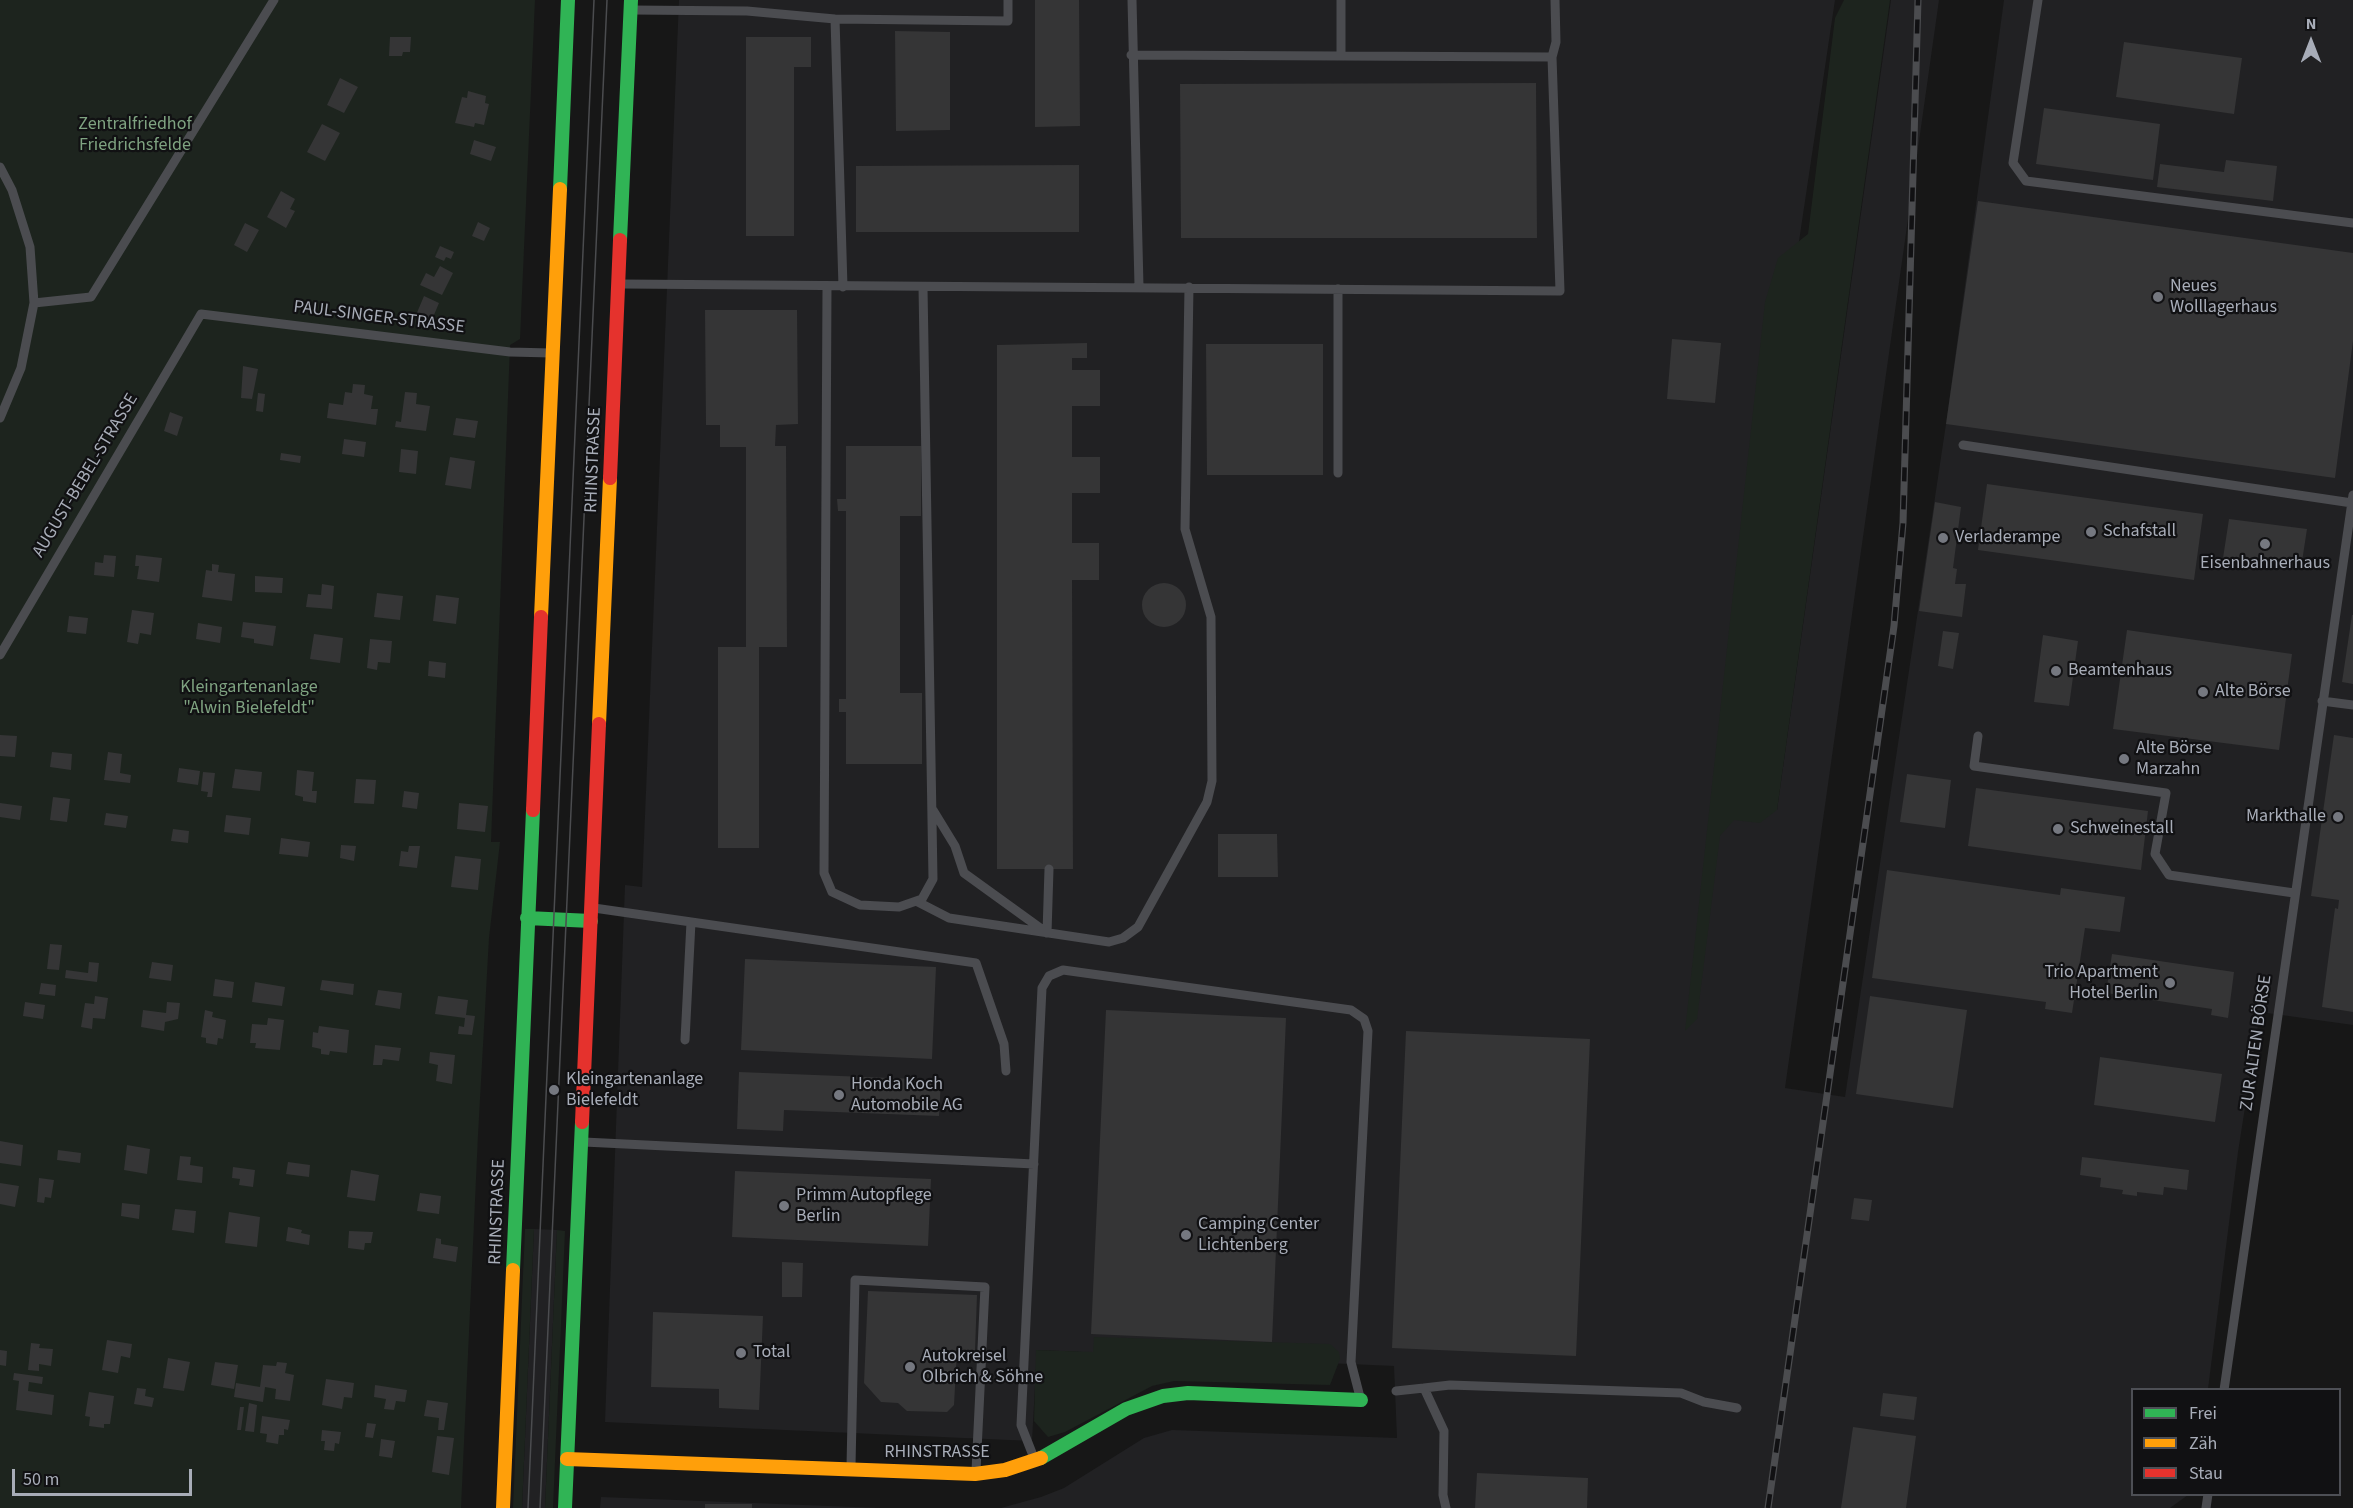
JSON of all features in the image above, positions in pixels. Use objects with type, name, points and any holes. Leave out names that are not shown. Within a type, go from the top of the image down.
[{"type":"main road","name":"RHINSTRASSE","points":[[503,1508],[568,0]]},
{"type":"main road","name":"RHINSTRASSE","points":[[565,1508],[631,5]]},
{"type":"main road","points":[[527,918],[591,914]]},
{"type":"main road","name":"RHINSTRASSE","points":[[567,1459],[975,1474],[1005,1470],[1035,1461],[1126,1409],[1163,1396],[1188,1393],[1361,1400]]},
{"type":"lane","points":[[34,303],[91,297],[274,0]]},
{"type":"lane","points":[[631,5],[747,11],[836,19],[1008,21],[1008,0]]},
{"type":"lane","points":[[1132,0],[1131,55],[1139,286]]},
{"type":"lane","points":[[1341,0],[1341,56]]},
{"type":"lane","points":[[619,284],[827,287],[1139,286],[1560,291],[1552,57],[1556,42],[1555,0]]},
{"type":"lane","points":[[2038,0],[2013,163],[2026,180],[2353,223]]},
{"type":"lane","points":[[836,19],[843,287]]},
{"type":"lane","points":[[1131,55],[1552,57]]},
{"type":"lane","points":[[0,167],[12,190],[30,247],[34,303],[21,368],[0,418]]},
{"type":"lane","points":[[827,287],[824,873],[832,892],[860,905],[899,907],[922,900],[933,879],[923,287]]},
{"type":"lane","points":[[916,901],[950,918],[1109,942],[1123,938],[1138,927],[1207,802],[1212,781],[1210,617],[1185,529],[1189,287]]},
{"type":"lane","points":[[1338,289],[1338,473]]},
{"type":"lane","name":"PAUL-SINGER-STRASSE","points":[[201,314],[510,352],[552,353]]},
{"type":"lane","name":"AUGUST-BEBEL-STRASSE","points":[[0,655],[201,314]]},
{"type":"lane","points":[[1963,445],[2353,499]]},
{"type":"lane","name":"ZUR ALTEN BÖRSE","points":[[2224,1388],[2294,893],[2353,499]]},
{"type":"lane","points":[[2322,700],[2353,705]]},
{"type":"lane","points":[[1978,735],[1974,766],[2166,793],[2155,854],[2169,874],[2294,893]]},
{"type":"lane","points":[[932,808],[955,846],[964,873],[1047,933]]},
{"type":"lane","points":[[1047,933],[1049,868]]},
{"type":"lane","points":[[591,914],[624,910],[691,922],[976,963],[1004,1044],[1006,1071]]},
{"type":"lane","points":[[685,1040],[691,922]]},
{"type":"lane","points":[[1035,1461],[1021,1425],[1042,988],[1048,976],[1063,970],[1351,1010],[1364,1019],[1368,1030],[1351,1362],[1361,1400]]},
{"type":"lane","points":[[581,1142],[1034,1164]]},
{"type":"lane","points":[[850,1471],[855,1280],[985,1287],[975,1474]]},
{"type":"lane","points":[[1396,1391],[1450,1385],[1681,1393],[1704,1402],[1737,1408]]},
{"type":"lane","points":[[1424,1388],[1444,1431],[1443,1495],[1446,1508]]},
{"type":"shaded area","points":[[679,0],[1835,0],[1714,811],[1777,810],[1891,0],[1939,0],[1785,1088],[1845,1097],[1946,424],[2004,0],[2353,0],[2353,1025],[2260,1012],[2238,1152],[2208,1388],[2131,1388],[2131,1496],[2187,1496],[2170,1508],[1001,1508],[1064,1488],[1144,1438],[1172,1430],[1397,1438],[1394,1366],[1037,1350],[1032,1441],[605,1422],[625,885],[642,887]]},
{"type":"shaded area","points":[[534,1229],[557,1230],[545,1508],[522,1508]]},
{"type":"shaded area","points":[[601,1497],[880,1508],[600,1508]]},
{"type":"green space","name":"Kleingartenanlage \"Alwin Bielefeldt\"","points":[[0,0],[535,0],[520,339],[510,345],[491,842],[500,842],[489,938],[461,1508],[0,1508]]},
{"type":"green space","points":[[1844,0],[1890,0],[1777,810],[1760,823],[1734,820],[1720,836],[1697,1019],[1685,1031],[1765,302],[1778,258],[1808,234],[1835,18]]},
{"type":"green space","points":[[525,1229],[534,1229],[522,1508],[513,1508]]},
{"type":"green space","points":[[557,1230],[565,1231],[553,1508],[545,1508]]},
{"type":"green space","points":[[1094,1337],[1330,1344],[1339,1352],[1340,1359],[1330,1385],[1174,1381],[1152,1386],[1065,1432],[1048,1437],[1034,1421],[1036,1350],[1093,1352]]},
{"type":"building","points":[[1035,0],[1079,0],[1080,126],[1035,127]]},
{"type":"building","points":[[895,31],[950,32],[950,130],[896,131]]},
{"type":"building","points":[[390,37],[411,37],[410,52],[403,52],[402,56],[389,56]]},
{"type":"building","points":[[746,37],[811,37],[811,67],[794,67],[794,236],[746,236]]},
{"type":"building","points":[[2124,42],[2242,58],[2234,114],[2116,97]]},
{"type":"building","points":[[340,78],[358,87],[344,113],[327,105]]},
{"type":"building","points":[[1536,83],[1537,238],[1181,238],[1180,84]]},
{"type":"building","points":[[468,91],[486,96],[485,103],[489,104],[484,125],[475,123],[474,127],[455,123],[462,97],[467,98]]},
{"type":"building","points":[[2044,108],[2160,124],[2153,180],[2036,164]]},
{"type":"building","points":[[322,124],[340,133],[325,161],[307,152]]},
{"type":"building","points":[[474,140],[496,147],[491,161],[470,154]]},
{"type":"building","points":[[2226,160],[2277,166],[2273,201],[2157,187],[2160,164],[2224,172]]},
{"type":"building","points":[[1079,165],[1079,232],[856,232],[856,166]]},
{"type":"building","points":[[281,191],[295,199],[290,209],[295,211],[286,228],[267,217]]},
{"type":"building","name":"Neues Wolllagerhaus","points":[[1978,201],[2353,253],[2353,341],[2335,478],[1946,424]]},
{"type":"building","points":[[478,222],[490,228],[484,241],[472,236]]},
{"type":"building","points":[[245,223],[259,230],[247,252],[234,245]]},
{"type":"building","points":[[440,246],[454,252],[451,259],[446,257],[444,261],[435,257]]},
{"type":"building","points":[[440,266],[453,273],[442,295],[420,285],[426,273],[434,277]]},
{"type":"building","points":[[424,296],[439,303],[431,322],[416,315]]},
{"type":"building","points":[[705,310],[797,310],[798,424],[776,425],[775,446],[786,446],[787,647],[759,647],[759,848],[718,848],[718,647],[746,647],[746,447],[720,447],[720,425],[706,425]]},
{"type":"building","points":[[1672,339],[1721,343],[1715,403],[1667,399]]},
{"type":"building","points":[[1087,343],[1087,358],[1072,358],[1072,370],[1100,370],[1100,406],[1072,406],[1072,457],[1100,457],[1100,493],[1072,493],[1072,543],[1099,543],[1099,580],[1072,580],[1073,869],[997,869],[997,345]]},
{"type":"building","points":[[1206,344],[1323,344],[1323,475],[1207,475]]},
{"type":"building","points":[[243,366],[258,369],[252,399],[241,398]]},
{"type":"building","points":[[353,384],[365,385],[364,394],[373,396],[371,409],[378,409],[376,425],[327,418],[329,403],[343,405],[345,392],[352,393]]},
{"type":"building","points":[[405,392],[417,393],[416,404],[430,406],[426,431],[395,427],[396,421],[401,422]]},
{"type":"building","points":[[258,393],[265,394],[263,412],[256,411]]},
{"type":"building","points":[[170,412],[183,417],[177,436],[164,431]]},
{"type":"building","points":[[456,418],[478,421],[475,438],[453,435]]},
{"type":"building","points":[[344,439],[366,442],[364,457],[342,454]]},
{"type":"building","points":[[846,446],[921,446],[921,516],[900,516],[900,693],[922,693],[922,764],[846,764],[846,712],[839,712],[839,699],[846,699],[846,511],[838,511],[837,499],[846,499]]},
{"type":"building","points":[[401,449],[418,451],[416,474],[399,472]]},
{"type":"building","points":[[281,453],[301,456],[300,463],[280,460]]},
{"type":"building","points":[[450,457],[475,461],[471,489],[445,485]]},
{"type":"building","name":"Schafstall","points":[[1987,484],[2203,514],[2194,580],[1978,550]]},
{"type":"building","name":"Verladerampe","points":[[1935,502],[1961,507],[1953,568],[1957,569],[1955,584],[1966,584],[1962,617],[1919,611]]},
{"type":"building","name":"Eisenbahnerhaus","points":[[2229,519],[2307,529],[2301,568],[2223,558]]},
{"type":"building","points":[[104,555],[116,556],[114,577],[94,575],[95,562],[103,563]]},
{"type":"building","points":[[136,555],[162,558],[159,582],[137,579],[139,566],[135,566]]},
{"type":"building","points":[[212,564],[219,565],[218,572],[235,574],[232,601],[202,597],[206,570],[212,571]]},
{"type":"building","points":[[255,576],[283,578],[282,593],[255,592]]},
{"type":"building","points":[[1164,583],[1173,584],[1180,589],[1185,596],[1185,614],[1180,621],[1173,626],[1164,627],[1155,626],[1148,621],[1143,614],[1142,605],[1143,596],[1148,589],[1155,584]]},
{"type":"building","points":[[322,584],[334,586],[332,609],[306,607],[308,594],[321,595]]},
{"type":"building","points":[[377,593],[403,596],[400,620],[374,617]]},
{"type":"building","points":[[436,595],[459,598],[456,624],[433,621]]},
{"type":"building","points":[[132,610],[154,613],[151,635],[140,633],[138,644],[127,642]]},
{"type":"building","points":[[2353,615],[2353,684],[2342,682]]},
{"type":"building","points":[[69,616],[88,618],[86,634],[67,632]]},
{"type":"building","points":[[243,622],[276,626],[273,646],[254,643],[254,639],[241,637]]},
{"type":"building","points":[[198,623],[222,627],[220,643],[196,639]]},
{"type":"building","name":"Alte Börse","points":[[2127,630],[2292,654],[2279,750],[2113,729]]},
{"type":"building","points":[[1943,631],[1959,633],[1953,669],[1938,666]]},
{"type":"building","points":[[314,634],[343,638],[340,663],[310,659]]},
{"type":"building","name":"Beamtenhaus","points":[[2043,635],[2078,641],[2069,706],[2034,702]]},
{"type":"building","points":[[370,639],[392,641],[390,663],[378,662],[377,670],[367,668]]},
{"type":"building","points":[[429,661],[446,663],[445,678],[428,676]]},
{"type":"building","points":[[0,735],[17,736],[15,757],[0,756]]},
{"type":"building","name":"Markthalle","points":[[2334,735],[2353,738],[2353,1012],[2322,1007],[2335,908],[2338,909],[2339,900],[2311,896]]},
{"type":"building","points":[[52,752],[72,754],[71,770],[50,767]]},
{"type":"building","points":[[108,752],[122,754],[120,773],[131,775],[130,783],[104,780]]},
{"type":"building","points":[[179,768],[200,771],[198,785],[177,782]]},
{"type":"building","points":[[235,769],[262,772],[260,791],[232,788]]},
{"type":"building","points":[[297,770],[314,772],[312,791],[317,791],[316,803],[303,801],[303,797],[295,795]]},
{"type":"building","points":[[203,772],[215,773],[212,797],[207,797],[208,792],[201,791]]},
{"type":"building","points":[[1907,774],[1951,780],[1945,828],[1900,822]]},
{"type":"building","points":[[356,779],[376,780],[374,804],[354,803]]},
{"type":"building","name":"Schweinestall","points":[[1976,788],[2148,811],[2141,870],[1968,846]]},
{"type":"building","points":[[404,791],[419,793],[417,809],[402,807]]},
{"type":"building","points":[[53,797],[70,799],[67,822],[50,820]]},
{"type":"building","points":[[0,803],[22,806],[20,820],[0,817]]},
{"type":"building","points":[[459,803],[488,806],[485,832],[457,829]]},
{"type":"building","points":[[106,813],[128,816],[126,828],[104,825]]},
{"type":"building","points":[[226,815],[251,818],[249,835],[224,832]]},
{"type":"building","points":[[173,829],[189,831],[188,843],[171,841]]},
{"type":"building","points":[[1218,834],[1277,834],[1278,877],[1218,877]]},
{"type":"building","points":[[281,838],[310,842],[308,857],[279,854]]},
{"type":"building","points":[[341,845],[356,846],[354,861],[340,858]]},
{"type":"building","points":[[409,846],[420,846],[417,868],[399,866],[401,851],[408,852]]},
{"type":"building","points":[[455,856],[481,859],[478,890],[451,887]]},
{"type":"building","points":[[1887,870],[2060,895],[2061,888],[2125,897],[2120,932],[2085,928],[2072,1013],[2045,1009],[2046,1002],[1872,978]]},
{"type":"building","points":[[50,944],[62,945],[59,970],[47,969]]},
{"type":"building","name":"Trio Apartment Hotel Berlin","points":[[2112,954],[2234,972],[2228,1018],[2211,1015],[2212,1009],[2106,993]]},
{"type":"building","points":[[745,959],[936,967],[932,1059],[741,1050]]},
{"type":"building","points":[[89,962],[99,963],[97,982],[65,978],[66,970],[88,973]]},
{"type":"building","points":[[152,962],[173,965],[171,981],[149,978]]},
{"type":"building","points":[[215,979],[234,982],[232,998],[213,996]]},
{"type":"building","points":[[322,980],[354,984],[353,995],[320,990]]},
{"type":"building","points":[[255,982],[285,987],[282,1006],[252,1002]]},
{"type":"building","points":[[41,983],[56,985],[55,996],[39,994]]},
{"type":"building","points":[[378,990],[402,993],[400,1009],[375,1005]]},
{"type":"building","points":[[95,996],[108,998],[105,1019],[93,1018],[92,1029],[81,1027],[85,1003],[94,1004]]},
{"type":"building","points":[[438,996],[468,1000],[466,1015],[475,1016],[472,1035],[458,1034],[459,1026],[464,1027],[465,1018],[435,1014]]},
{"type":"building","points":[[1870,996],[1967,1010],[1953,1108],[1856,1094]]},
{"type":"building","points":[[25,1002],[45,1005],[43,1019],[23,1016]]},
{"type":"building","points":[[167,1002],[180,1003],[178,1019],[165,1022],[164,1031],[141,1027],[143,1010],[166,1013]]},
{"type":"building","points":[[205,1010],[213,1012],[212,1017],[226,1020],[223,1039],[218,1038],[217,1045],[206,1043],[206,1038],[201,1037]]},
{"type":"building","name":"Camping Center Lichtenberg","points":[[1106,1010],[1286,1018],[1272,1342],[1091,1334]]},
{"type":"building","points":[[268,1018],[284,1020],[280,1050],[255,1048],[256,1043],[250,1043],[252,1024],[267,1025]]},
{"type":"building","points":[[319,1026],[349,1030],[347,1053],[330,1051],[329,1055],[321,1054],[321,1049],[312,1047],[313,1032],[318,1033]]},
{"type":"building","points":[[1406,1031],[1590,1039],[1576,1356],[1392,1348]]},
{"type":"building","points":[[375,1045],[401,1048],[399,1061],[383,1059],[382,1065],[373,1065]]},
{"type":"building","points":[[430,1052],[455,1055],[452,1084],[436,1081],[438,1065],[429,1063]]},
{"type":"building","points":[[2100,1057],[2222,1074],[2215,1122],[2094,1105]]},
{"type":"building","name":"Honda Koch Automobile AG","points":[[739,1072],[941,1080],[939,1116],[784,1110],[783,1131],[737,1129]]},
{"type":"building","points":[[0,1141],[23,1145],[21,1166],[0,1163]]},
{"type":"building","points":[[127,1145],[150,1149],[147,1174],[124,1170]]},
{"type":"building","points":[[58,1150],[81,1153],[80,1163],[57,1160]]},
{"type":"building","points":[[180,1156],[191,1157],[190,1165],[203,1167],[202,1183],[177,1180]]},
{"type":"building","points":[[2082,1157],[2189,1170],[2187,1190],[2164,1187],[2163,1195],[2137,1192],[2137,1196],[2122,1194],[2123,1190],[2100,1187],[2101,1178],[2080,1175]]},
{"type":"building","points":[[288,1162],[310,1165],[309,1177],[286,1174]]},
{"type":"building","points":[[233,1167],[255,1170],[253,1187],[239,1185],[240,1179],[232,1178]]},
{"type":"building","points":[[351,1170],[379,1175],[375,1201],[347,1197]]},
{"type":"building","points":[[735,1171],[931,1179],[928,1246],[732,1237]]},
{"type":"building","points":[[39,1178],[54,1180],[51,1198],[45,1197],[44,1203],[37,1202]]},
{"type":"building","points":[[0,1183],[19,1186],[15,1207],[0,1204]]},
{"type":"building","points":[[420,1193],[441,1196],[439,1214],[417,1211]]},
{"type":"building","points":[[1854,1198],[1872,1200],[1869,1221],[1851,1219]]},
{"type":"building","points":[[122,1203],[140,1205],[139,1219],[121,1216]]},
{"type":"building","points":[[175,1209],[196,1211],[194,1233],[172,1230]]},
{"type":"building","points":[[229,1212],[260,1217],[257,1247],[225,1243]]},
{"type":"building","points":[[288,1227],[302,1230],[301,1233],[310,1235],[309,1245],[286,1241]]},
{"type":"building","points":[[349,1231],[373,1232],[371,1243],[365,1243],[364,1250],[348,1248]]},
{"type":"building","points":[[436,1238],[441,1239],[441,1244],[458,1247],[456,1262],[433,1258]]},
{"type":"building","points":[[782,1262],[803,1263],[802,1297],[782,1297]]},
{"type":"building","name":"Autokreisel Olbrich & Söhne","points":[[868,1291],[977,1295],[975,1351],[957,1350],[954,1405],[947,1412],[907,1411],[898,1403],[881,1402],[864,1383]]},
{"type":"building","points":[[653,1312],[763,1316],[759,1410],[719,1408],[719,1389],[651,1387]]},
{"type":"building","points":[[107,1340],[132,1344],[130,1358],[121,1356],[118,1373],[102,1370]]},
{"type":"building","points":[[31,1343],[40,1344],[39,1348],[53,1349],[51,1366],[39,1364],[39,1371],[28,1370]]},
{"type":"building","points":[[0,1350],[7,1351],[6,1366],[0,1365]]},
{"type":"building","points":[[168,1358],[190,1362],[184,1391],[163,1388]]},
{"type":"building","points":[[215,1362],[238,1365],[234,1389],[211,1385]]},
{"type":"building","points":[[277,1362],[287,1363],[285,1373],[294,1375],[290,1401],[275,1399],[276,1389],[265,1387],[263,1402],[234,1397],[236,1383],[260,1387],[263,1365],[276,1366]]},
{"type":"building","points":[[14,1373],[43,1377],[42,1384],[29,1382],[28,1391],[54,1395],[52,1415],[16,1410],[19,1381],[13,1380]]},
{"type":"building","points":[[326,1379],[354,1383],[352,1398],[344,1397],[342,1409],[322,1405]]},
{"type":"building","points":[[375,1385],[407,1390],[405,1402],[396,1401],[394,1410],[384,1409],[386,1399],[374,1397]]},
{"type":"building","points":[[137,1388],[146,1389],[145,1396],[154,1398],[152,1407],[134,1404]]},
{"type":"building","points":[[89,1392],[114,1396],[110,1424],[104,1424],[104,1428],[89,1426],[90,1417],[85,1416]]},
{"type":"building","points":[[1883,1393],[1917,1397],[1914,1420],[1880,1416]]},
{"type":"building","points":[[427,1400],[448,1403],[444,1430],[438,1430],[439,1418],[424,1416]]},
{"type":"building","points":[[249,1403],[257,1405],[254,1432],[245,1431]]},
{"type":"building","points":[[240,1407],[244,1407],[241,1430],[237,1430]]},
{"type":"building","points":[[262,1416],[290,1420],[288,1430],[284,1429],[284,1435],[279,1435],[278,1444],[266,1442],[267,1434],[260,1433]]},
{"type":"building","points":[[367,1423],[376,1424],[373,1438],[365,1437]]},
{"type":"building","points":[[1853,1427],[1916,1436],[1906,1508],[1841,1508]]},
{"type":"building","points":[[322,1430],[341,1432],[339,1444],[335,1443],[334,1451],[324,1450],[325,1441],[321,1441]]},
{"type":"building","points":[[437,1436],[454,1438],[449,1475],[432,1472]]},
{"type":"building","points":[[381,1439],[395,1441],[392,1458],[379,1456]]},
{"type":"building","points":[[1477,1473],[1588,1478],[1587,1508],[1475,1508]]},
{"type":"building","points":[[705,1504],[752,1504],[752,1508],[705,1508]]},
{"type":"tram line","points":[[528,1508],[594,0]]},
{"type":"tram line","points":[[540,1508],[607,0]]},
{"type":"railway","points":[[1768,1508],[1894,626],[1903,523],[1918,0]]},
{"type":"traffic: fast","points":[[560,189],[568,0]]},
{"type":"traffic: fast","points":[[620,240],[631,0]]},
{"type":"traffic: fast","points":[[513,1270],[533,810]]},
{"type":"traffic: fast","points":[[527,918],[591,921]]},
{"type":"traffic: fast","points":[[565,1508],[582,1122]]},
{"type":"traffic: fast","points":[[1041,1458],[1126,1409],[1163,1396],[1188,1393],[1361,1400]]},
{"type":"traffic: slow","points":[[541,617],[560,189]]},
{"type":"traffic: slow","points":[[599,724],[610,478]]},
{"type":"traffic: slow","points":[[503,1508],[513,1270]]},
{"type":"traffic: slow","points":[[567,1459],[975,1474],[1005,1470],[1041,1458]]},
{"type":"traffic: jam","points":[[610,478],[620,240]]},
{"type":"traffic: jam","points":[[533,810],[541,617]]},
{"type":"traffic: jam","points":[[582,1122],[599,724]]},
{"type":"place","name":"Neues Wolllagerhaus","points":[[2158,297]]},
{"type":"place","name":"Schafstall","points":[[2091,532]]},
{"type":"place","name":"Verladerampe","points":[[1943,538]]},
{"type":"place","name":"Eisenbahnerhaus","points":[[2265,544]]},
{"type":"place","name":"Beamtenhaus","points":[[2056,671]]},
{"type":"place","name":"Alte Börse","points":[[2203,692]]},
{"type":"place","name":"Alte Börse Marzahn","points":[[2124,759]]},
{"type":"place","name":"Markthalle","points":[[2338,817]]},
{"type":"place","name":"Schweinestall","points":[[2058,829]]},
{"type":"place","name":"Trio Apartment Hotel Berlin","points":[[2170,983]]},
{"type":"place","name":"Kleingartenanlage Bielefeldt","points":[[554,1090]]},
{"type":"place","name":"Honda Koch Automobile AG","points":[[839,1095]]},
{"type":"place","name":"Primm Autopflege Berlin","points":[[784,1206]]},
{"type":"place","name":"Camping Center Lichtenberg","points":[[1186,1235]]},
{"type":"place","name":"Total","points":[[741,1353]]},
{"type":"place","name":"Autokreisel Olbrich & Söhne","points":[[910,1367]]},
{"type":"park label","name":"Zentralfriedhof Friedrichsfelde","points":[[135,135]]}]
